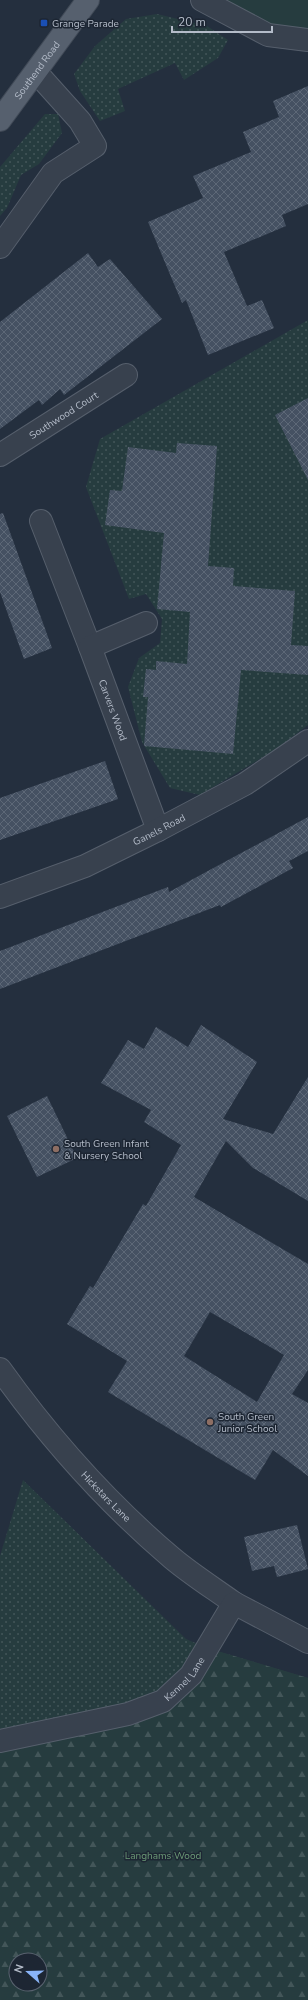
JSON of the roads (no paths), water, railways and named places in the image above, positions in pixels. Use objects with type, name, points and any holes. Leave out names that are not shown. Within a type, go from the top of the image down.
[{"type":"main road","name":"Southend Road","points":[[0,120],[88,0]]},
{"type":"street","points":[[202,0],[268,35],[308,40]]},
{"type":"street","points":[[0,247],[53,173],[95,146],[80,121],[36,72]]},
{"type":"street","name":"Southwood Court","points":[[0,455],[126,375]]},
{"type":"street","name":"Carvers Wood","points":[[41,521],[90,647],[158,830]]},
{"type":"street","points":[[90,647],[146,623]]},
{"type":"street","name":"Ganels Road","points":[[0,897],[85,866],[158,830],[245,784],[308,741]]},
{"type":"street","name":"Hickstars Lane","points":[[0,1369],[60,1448],[114,1505],[173,1559],[234,1603]]},
{"type":"street","points":[[234,1603],[308,1642]]},
{"type":"street","name":"Kennel Lane","points":[[0,1741],[128,1714],[163,1700],[191,1676],[234,1603]]},
{"type":"place","name":"Grange Parade","points":[[44,23]]},
{"type":"place","name":"South Green Infant & Nursery School","points":[[56,1149]]},
{"type":"place","name":"South Green Junior School","points":[[210,1422]]},
{"type":"park label","name":"Langhams Wood","points":[[163,1855]]}]
